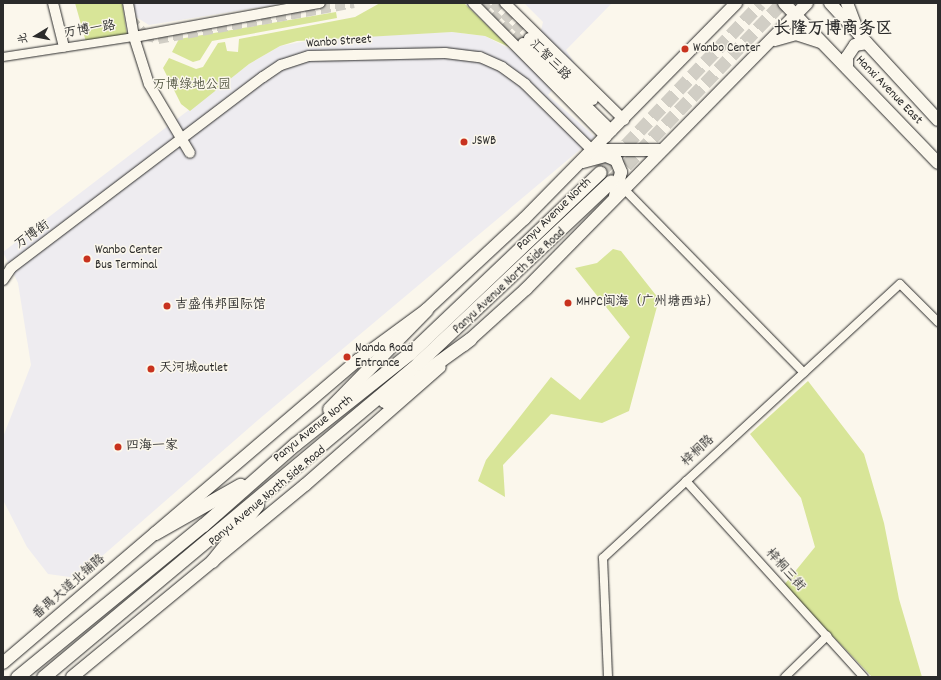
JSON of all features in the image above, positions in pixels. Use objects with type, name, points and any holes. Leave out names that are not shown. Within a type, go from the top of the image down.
[{"type":"highway","name":"Panyu Avenue North","points":[[17,677],[295,444],[410,353],[600,172]]},
{"type":"highway","name":"Panyu Avenue North","points":[[43,677],[418,363],[610,181]]},
{"type":"highway","points":[[295,444],[426,310]]},
{"type":"highway","points":[[313,450],[470,339]]},
{"type":"highway","points":[[155,533],[264,471]]},
{"type":"highway","points":[[212,561],[274,484]]},
{"type":"main road","points":[[155,533],[358,360],[426,310],[580,163],[736,3]]},
{"type":"main road","name":"Hanxi Avenue East","points":[[784,3],[938,163]]},
{"type":"main road","name":"Panyu Avenue North Side Road","points":[[212,561],[380,421],[526,289],[661,150],[796,16],[807,3]]},
{"type":"main road","name":"Hanxi Avenue East","points":[[830,3],[938,120]]},
{"type":"main road","points":[[847,3],[864,39],[855,45],[847,57],[847,68]]},
{"type":"main road","points":[[768,44],[787,34],[796,34],[825,45]]},
{"type":"main road","points":[[592,150],[661,150]]},
{"type":"main road","points":[[580,163],[606,156],[619,163],[621,176],[614,199]]},
{"type":"main road","name":"番禺大道北铺路","points":[[3,663],[155,533]]},
{"type":"main road","points":[[72,677],[212,561]]},
{"type":"street","points":[[53,3],[64,47]]},
{"type":"street","points":[[128,3],[134,36],[149,84],[190,153]]},
{"type":"street","points":[[134,36],[320,3]]},
{"type":"street","name":"汇智三路","points":[[473,3],[615,128]]},
{"type":"street","name":"汇智三路","points":[[505,3],[615,128]]},
{"type":"street","name":"万博一路","points":[[3,57],[134,36]]},
{"type":"street","points":[[526,40],[615,128]]},
{"type":"street","name":"Wanbo Street","points":[[3,280],[11,268],[263,77],[281,65],[309,56],[451,53],[480,57],[514,75],[592,150]]},
{"type":"street","points":[[624,189],[804,373]]},
{"type":"street","name":"梓桐路","points":[[608,677],[603,558],[900,284],[938,322]]},
{"type":"street","name":"梓桐三街","points":[[686,481],[864,677]]},
{"type":"street","points":[[785,677],[827,636]]},
{"type":"shaded area","points":[[133,3],[286,3],[149,25],[136,17]]},
{"type":"shaded area","points":[[524,3],[612,3],[566,50],[575,64],[548,95],[595,137],[258,420],[77,578],[48,574],[27,547],[3,500],[3,437],[31,365],[18,283],[3,252],[249,64],[280,46],[323,38],[452,32],[485,36],[543,67],[539,39],[543,22]]},
{"type":"green space","points":[[75,3],[122,3],[127,35],[86,42]]},
{"type":"green space","name":"万博绿地公园","points":[[380,3],[464,3],[509,47],[485,36],[452,32],[297,41],[280,46],[249,64],[190,111],[181,104],[163,68],[169,58],[196,69],[203,67],[218,43],[225,42],[227,51],[238,52],[239,39],[355,17]]},
{"type":"green space","name":"万博绿地公园","points":[[336,12],[337,18],[212,41],[200,60],[193,62],[172,52],[179,39]]},
{"type":"green space","points":[[613,249],[621,251],[659,299],[629,411],[602,423],[551,414],[503,465],[505,497],[478,481],[486,460],[551,377],[580,400],[630,337],[575,268],[597,263]]},
{"type":"green space","points":[[808,381],[864,454],[884,523],[899,599],[922,677],[872,677],[784,585],[815,547],[801,498],[750,434]]},
{"type":"tunnel","points":[[130,18],[145,35],[158,39],[354,3]]},
{"type":"tunnel","points":[[481,3],[523,43]]},
{"type":"tunnel","points":[[493,3],[529,38]]},
{"type":"tunnel","points":[[600,172],[761,3]]},
{"type":"tunnel","points":[[613,179],[782,3]]},
{"type":"place","name":"Wanbo Center","points":[[685,49]]},
{"type":"place","name":"JSWB","points":[[464,142]]},
{"type":"place","name":"Wanbo Center Bus Terminal","points":[[87,259]]},
{"type":"place","name":"MHPC闽海（广州塘西站）","points":[[568,303]]},
{"type":"place","name":"吉盛伟邦国际馆","points":[[167,306]]},
{"type":"place","name":"Nanda Road Entrance","points":[[347,357]]},
{"type":"place","name":"天河城outlet","points":[[151,369]]},
{"type":"place","name":"四海一家","points":[[118,447]]},
{"type":"district","name":"长隆万博商务区","points":[[833,31]]}]
